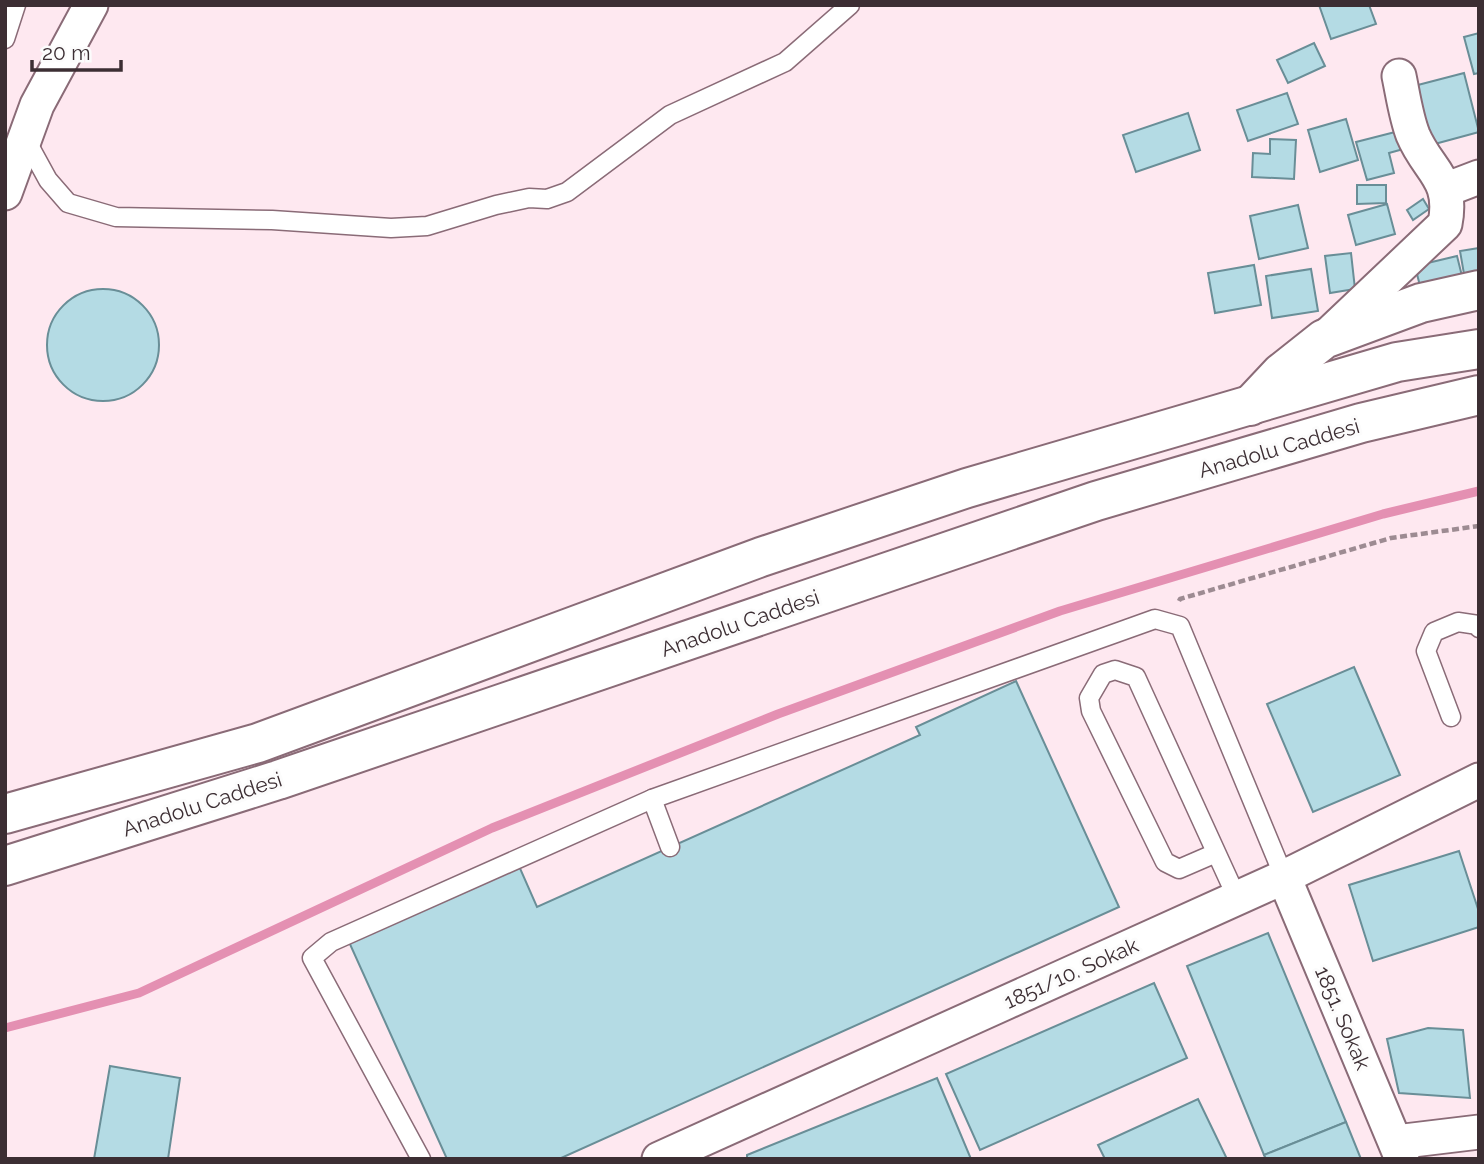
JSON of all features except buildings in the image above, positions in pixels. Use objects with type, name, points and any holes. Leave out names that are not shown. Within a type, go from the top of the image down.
[{"type":"main road","points":[[1250,406],[1280,373],[1324,339],[1421,303],[1479,290]]},
{"type":"main road","name":"Anadolu Caddesi","points":[[5,814],[258,743],[761,557],[967,488],[1397,362],[1479,349]]},
{"type":"main road","name":"Anadolu Caddesi","points":[[5,866],[278,780],[1096,501],[1361,424],[1479,395]]},
{"type":"street","points":[[5,193],[37,105],[91,5]]},
{"type":"street","points":[[1324,339],[1444,224],[1448,207],[1445,191],[1438,174],[1413,135],[1399,76]]},
{"type":"street","points":[[1445,191],[1479,177]]},
{"type":"street","name":"1851/10. Sokak","points":[[659,1159],[717,1144],[1284,877],[1479,780]]},
{"type":"street","name":"1851. Sokak","points":[[1284,877],[1399,1151]]},
{"type":"street","points":[[1399,1151],[1477,1141]]},
{"type":"lane","points":[[5,39],[16,5]]},
{"type":"lane","points":[[25,138],[48,180],[68,204],[116,217],[272,220],[391,228],[426,226],[496,205],[529,198],[547,200],[567,192],[670,115],[785,62],[849,5]]},
{"type":"lane","points":[[421,1159],[312,958],[331,942],[652,799],[1155,619],[1180,626],[1284,877]]},
{"type":"lane","points":[[1451,717],[1426,652],[1434,632],[1458,622],[1478,625],[1479,628]]},
{"type":"lane","points":[[1216,853],[1179,869],[1165,862],[1091,711],[1089,698],[1103,674],[1115,670],[1136,677],[1237,898]]},
{"type":"lane","points":[[652,799],[670,847]]},
{"type":"path","points":[[1173,624],[1180,599],[1391,538],[1479,526]]},
{"type":"waterway","points":[[5,1028],[139,993],[492,828],[778,714],[1060,611],[1383,514],[1479,491]]}]
